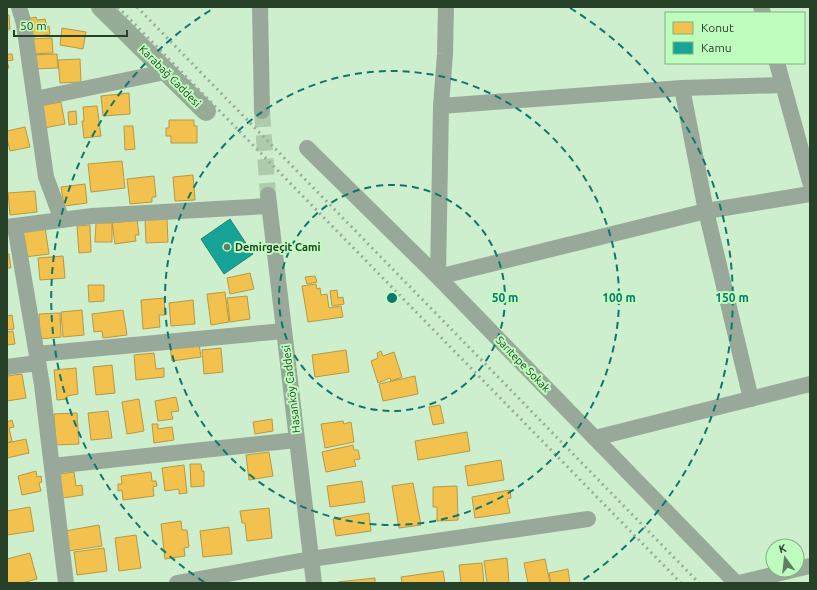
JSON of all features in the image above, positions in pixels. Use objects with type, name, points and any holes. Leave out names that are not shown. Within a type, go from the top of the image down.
[{"type":"main road","name":"Karabağ Caddesi","points":[[101,7],[206,111]]},
{"type":"street","points":[[19,7],[24,24],[46,177],[62,220],[11,227],[37,358],[66,583]]},
{"type":"street","points":[[260,7],[262,111]]},
{"type":"street","points":[[446,7],[445,54],[441,106],[438,277],[706,211],[810,194]]},
{"type":"street","points":[[777,64],[810,182]]},
{"type":"street","points":[[35,99],[165,72]]},
{"type":"street","points":[[441,106],[682,88],[783,85]]},
{"type":"street","points":[[682,88],[706,211],[751,399]]},
{"type":"street","name":"Sarıtepe Sokak","points":[[307,148],[438,277],[736,583]]},
{"type":"street","name":"Hasanköy Caddesi","points":[[62,220],[268,200],[314,583]]},
{"type":"street","points":[[7,367],[37,358],[284,331]]},
{"type":"street","points":[[595,438],[810,384]]},
{"type":"street","points":[[52,466],[297,440]]},
{"type":"street","points":[[177,583],[311,559],[588,519]]},
{"type":"street","points":[[739,583],[765,577]]},
{"type":"building: Konut","points":[[7,15],[9,15],[10,29],[8,29],[7,36]]},
{"type":"building: Konut","points":[[36,17],[37,20],[45,19],[47,27],[49,26],[50,34],[30,38],[27,19]]},
{"type":"building: Konut","points":[[62,28],[86,32],[83,49],[60,45]]},
{"type":"building: Konut","points":[[52,38],[53,53],[29,54],[28,39]]},
{"type":"building: Konut","points":[[7,54],[12,54],[13,60],[7,61]]},
{"type":"building: Konut","points":[[57,54],[58,68],[32,69],[31,55]]},
{"type":"building: Konut","points":[[80,59],[81,82],[60,83],[58,60]]},
{"type":"building: Konut","points":[[129,93],[130,114],[103,116],[101,96]]},
{"type":"building: Konut","points":[[61,102],[65,124],[44,128],[39,106]]},
{"type":"building: Konut","points":[[97,106],[101,136],[84,138],[82,121],[84,121],[83,107]]},
{"type":"building: Konut","points":[[76,111],[77,124],[69,125],[68,112]]},
{"type":"building: Konut","points":[[169,120],[194,120],[194,126],[197,126],[197,143],[171,143],[171,136],[166,136],[166,128],[169,128]]},
{"type":"building: Konut","points":[[124,126],[133,126],[135,149],[125,150]]},
{"type":"building: Konut","points":[[25,127],[30,147],[10,151],[7,131]]},
{"type":"building: Konut","points":[[122,161],[125,188],[91,192],[88,164]]},
{"type":"building: Konut","points":[[193,175],[195,200],[175,201],[173,177]]},
{"type":"building: Konut","points":[[154,176],[156,197],[152,197],[152,202],[130,204],[127,179]]},
{"type":"building: Konut","points":[[85,184],[87,203],[64,206],[61,187]]},
{"type":"building: Konut","points":[[35,191],[37,212],[10,215],[8,193]]},
{"type":"building: Konut","points":[[167,219],[168,242],[146,243],[145,220]]},
{"type":"building: Konut","points":[[137,220],[139,235],[135,235],[136,241],[115,244],[112,223]]},
{"type":"building: Konut","points":[[96,223],[112,223],[112,242],[95,242]]},
{"type":"building: Konut","points":[[90,225],[91,252],[79,253],[77,226]]},
{"type":"building: Konut","points":[[45,227],[49,254],[25,257],[21,231]]},
{"type":"building: Konut","points":[[7,254],[9,254],[11,268],[7,268]]},
{"type":"building: Konut","points":[[63,256],[65,278],[40,280],[38,258]]},
{"type":"building: Konut","points":[[250,273],[254,289],[230,294],[227,278]]},
{"type":"building: Konut","points":[[315,276],[317,282],[307,284],[305,277]]},
{"type":"building: Konut","points":[[316,284],[317,289],[320,288],[321,295],[327,294],[329,308],[341,306],[343,317],[308,322],[302,286]]},
{"type":"building: Konut","points":[[88,285],[104,285],[104,301],[89,302]]},
{"type":"building: Konut","points":[[337,290],[338,298],[343,297],[344,304],[332,306],[330,291]]},
{"type":"building: Konut","points":[[225,292],[229,322],[211,325],[207,294]]},
{"type":"building: Konut","points":[[247,296],[250,319],[230,322],[227,298]]},
{"type":"building: Konut","points":[[164,298],[165,315],[159,315],[160,327],[143,329],[141,300]]},
{"type":"building: Konut","points":[[193,300],[195,324],[171,326],[169,303]]},
{"type":"building: Konut","points":[[82,310],[84,335],[63,337],[61,312]]},
{"type":"building: Konut","points":[[123,310],[127,335],[103,338],[102,331],[94,332],[92,314]]},
{"type":"building: Konut","points":[[60,313],[61,337],[40,339],[39,314]]},
{"type":"building: Konut","points":[[12,315],[14,329],[7,330],[7,316]]},
{"type":"building: Konut","points":[[13,331],[15,344],[7,345],[7,332]]},
{"type":"building: Konut","points":[[199,344],[201,357],[172,361],[170,347]]},
{"type":"building: Konut","points":[[221,348],[223,372],[204,374],[202,350]]},
{"type":"building: Konut","points":[[346,350],[349,372],[315,377],[312,355]]},
{"type":"building: Konut","points":[[381,351],[383,356],[394,352],[402,377],[391,381],[390,378],[378,383],[371,361],[378,358],[377,353]]},
{"type":"building: Konut","points":[[154,353],[156,369],[164,368],[164,377],[136,380],[134,355]]},
{"type":"building: Konut","points":[[112,365],[115,393],[96,395],[93,367]]},
{"type":"building: Konut","points":[[76,368],[78,394],[67,396],[67,399],[57,400],[54,370]]},
{"type":"building: Konut","points":[[22,374],[26,398],[7,401],[7,376]]},
{"type":"building: Konut","points":[[415,376],[418,394],[383,401],[379,384]]},
{"type":"building: Konut","points":[[176,397],[179,411],[171,412],[173,419],[158,421],[155,401]]},
{"type":"building: Konut","points":[[139,399],[144,431],[127,434],[122,402]]},
{"type":"building: Konut","points":[[440,405],[444,423],[433,425],[429,407]]},
{"type":"building: Konut","points":[[108,411],[112,438],[91,440],[88,413]]},
{"type":"building: Konut","points":[[77,413],[79,444],[56,445],[54,414]]},
{"type":"building: Konut","points":[[272,419],[273,431],[255,434],[253,422]]},
{"type":"building: Konut","points":[[12,420],[14,427],[9,428],[12,441],[7,443],[7,422]]},
{"type":"building: Konut","points":[[343,421],[344,424],[351,422],[354,442],[325,448],[321,424]]},
{"type":"building: Konut","points":[[152,424],[158,424],[158,429],[172,427],[174,440],[154,443]]},
{"type":"building: Konut","points":[[467,432],[470,451],[418,460],[415,441]]},
{"type":"building: Konut","points":[[26,439],[29,453],[7,458],[7,443]]},
{"type":"building: Konut","points":[[353,445],[354,450],[358,450],[360,459],[354,460],[356,466],[326,472],[322,452]]},
{"type":"building: Konut","points":[[269,452],[273,476],[249,480],[246,455]]},
{"type":"building: Konut","points":[[501,460],[504,480],[468,486],[465,466]]},
{"type":"building: Konut","points":[[190,464],[201,464],[202,471],[204,471],[204,486],[191,487]]},
{"type":"building: Konut","points":[[184,465],[187,493],[179,494],[179,489],[165,491],[162,468]]},
{"type":"building: Konut","points":[[36,471],[37,477],[41,476],[42,482],[39,483],[41,491],[22,495],[18,476]]},
{"type":"building: Konut","points":[[74,472],[76,486],[82,485],[83,495],[56,499],[53,475]]},
{"type":"building: Konut","points":[[151,472],[152,481],[156,481],[157,486],[153,487],[154,496],[123,500],[122,490],[118,491],[118,484],[122,484],[121,476]]},
{"type":"building: Konut","points":[[362,481],[365,502],[330,507],[327,486]]},
{"type":"building: Konut","points":[[413,483],[421,525],[399,528],[392,486]]},
{"type":"building: Konut","points":[[457,486],[458,520],[437,521],[437,507],[433,507],[433,487]]},
{"type":"building: Konut","points":[[510,490],[511,498],[507,499],[510,513],[475,518],[472,497]]},
{"type":"building: Konut","points":[[30,507],[34,531],[7,535],[7,511]]},
{"type":"building: Konut","points":[[269,508],[272,538],[247,541],[245,523],[242,523],[240,511]]},
{"type":"building: Konut","points":[[369,513],[371,531],[336,536],[333,519]]},
{"type":"building: Konut","points":[[181,521],[182,530],[187,530],[189,547],[184,548],[185,556],[165,559],[161,524]]},
{"type":"building: Konut","points":[[99,525],[102,546],[68,551],[65,531]]},
{"type":"building: Konut","points":[[229,527],[232,554],[203,557],[200,531]]},
{"type":"building: Konut","points":[[136,535],[141,568],[119,571],[115,538]]},
{"type":"building: Konut","points":[[104,548],[107,571],[77,575],[74,552]]},
{"type":"building: Konut","points":[[30,553],[37,579],[22,583],[7,583],[7,559]]},
{"type":"building: Konut","points":[[507,558],[509,583],[487,583],[484,561]]},
{"type":"building: Konut","points":[[545,559],[550,583],[528,583],[524,563]]},
{"type":"building: Konut","points":[[482,563],[484,583],[461,583],[459,565]]},
{"type":"building: Konut","points":[[568,569],[570,583],[551,583],[549,573]]},
{"type":"building: Konut","points":[[443,571],[445,583],[402,583],[401,577]]},
{"type":"building: Konut","points":[[375,578],[375,583],[338,583],[338,582]]},
{"type":"building: Kamu","name":"Demirgeçit Cami","points":[[230,219],[253,254],[224,274],[201,239]]},
{"type":"tunnel","points":[[262,111],[268,195]]},
{"type":"railway","points":[[118,7],[681,583]]},
{"type":"railway","points":[[137,7],[699,583]]},
{"type":"place","name":"Demirgeçit Cami","points":[[227,247]]}]
